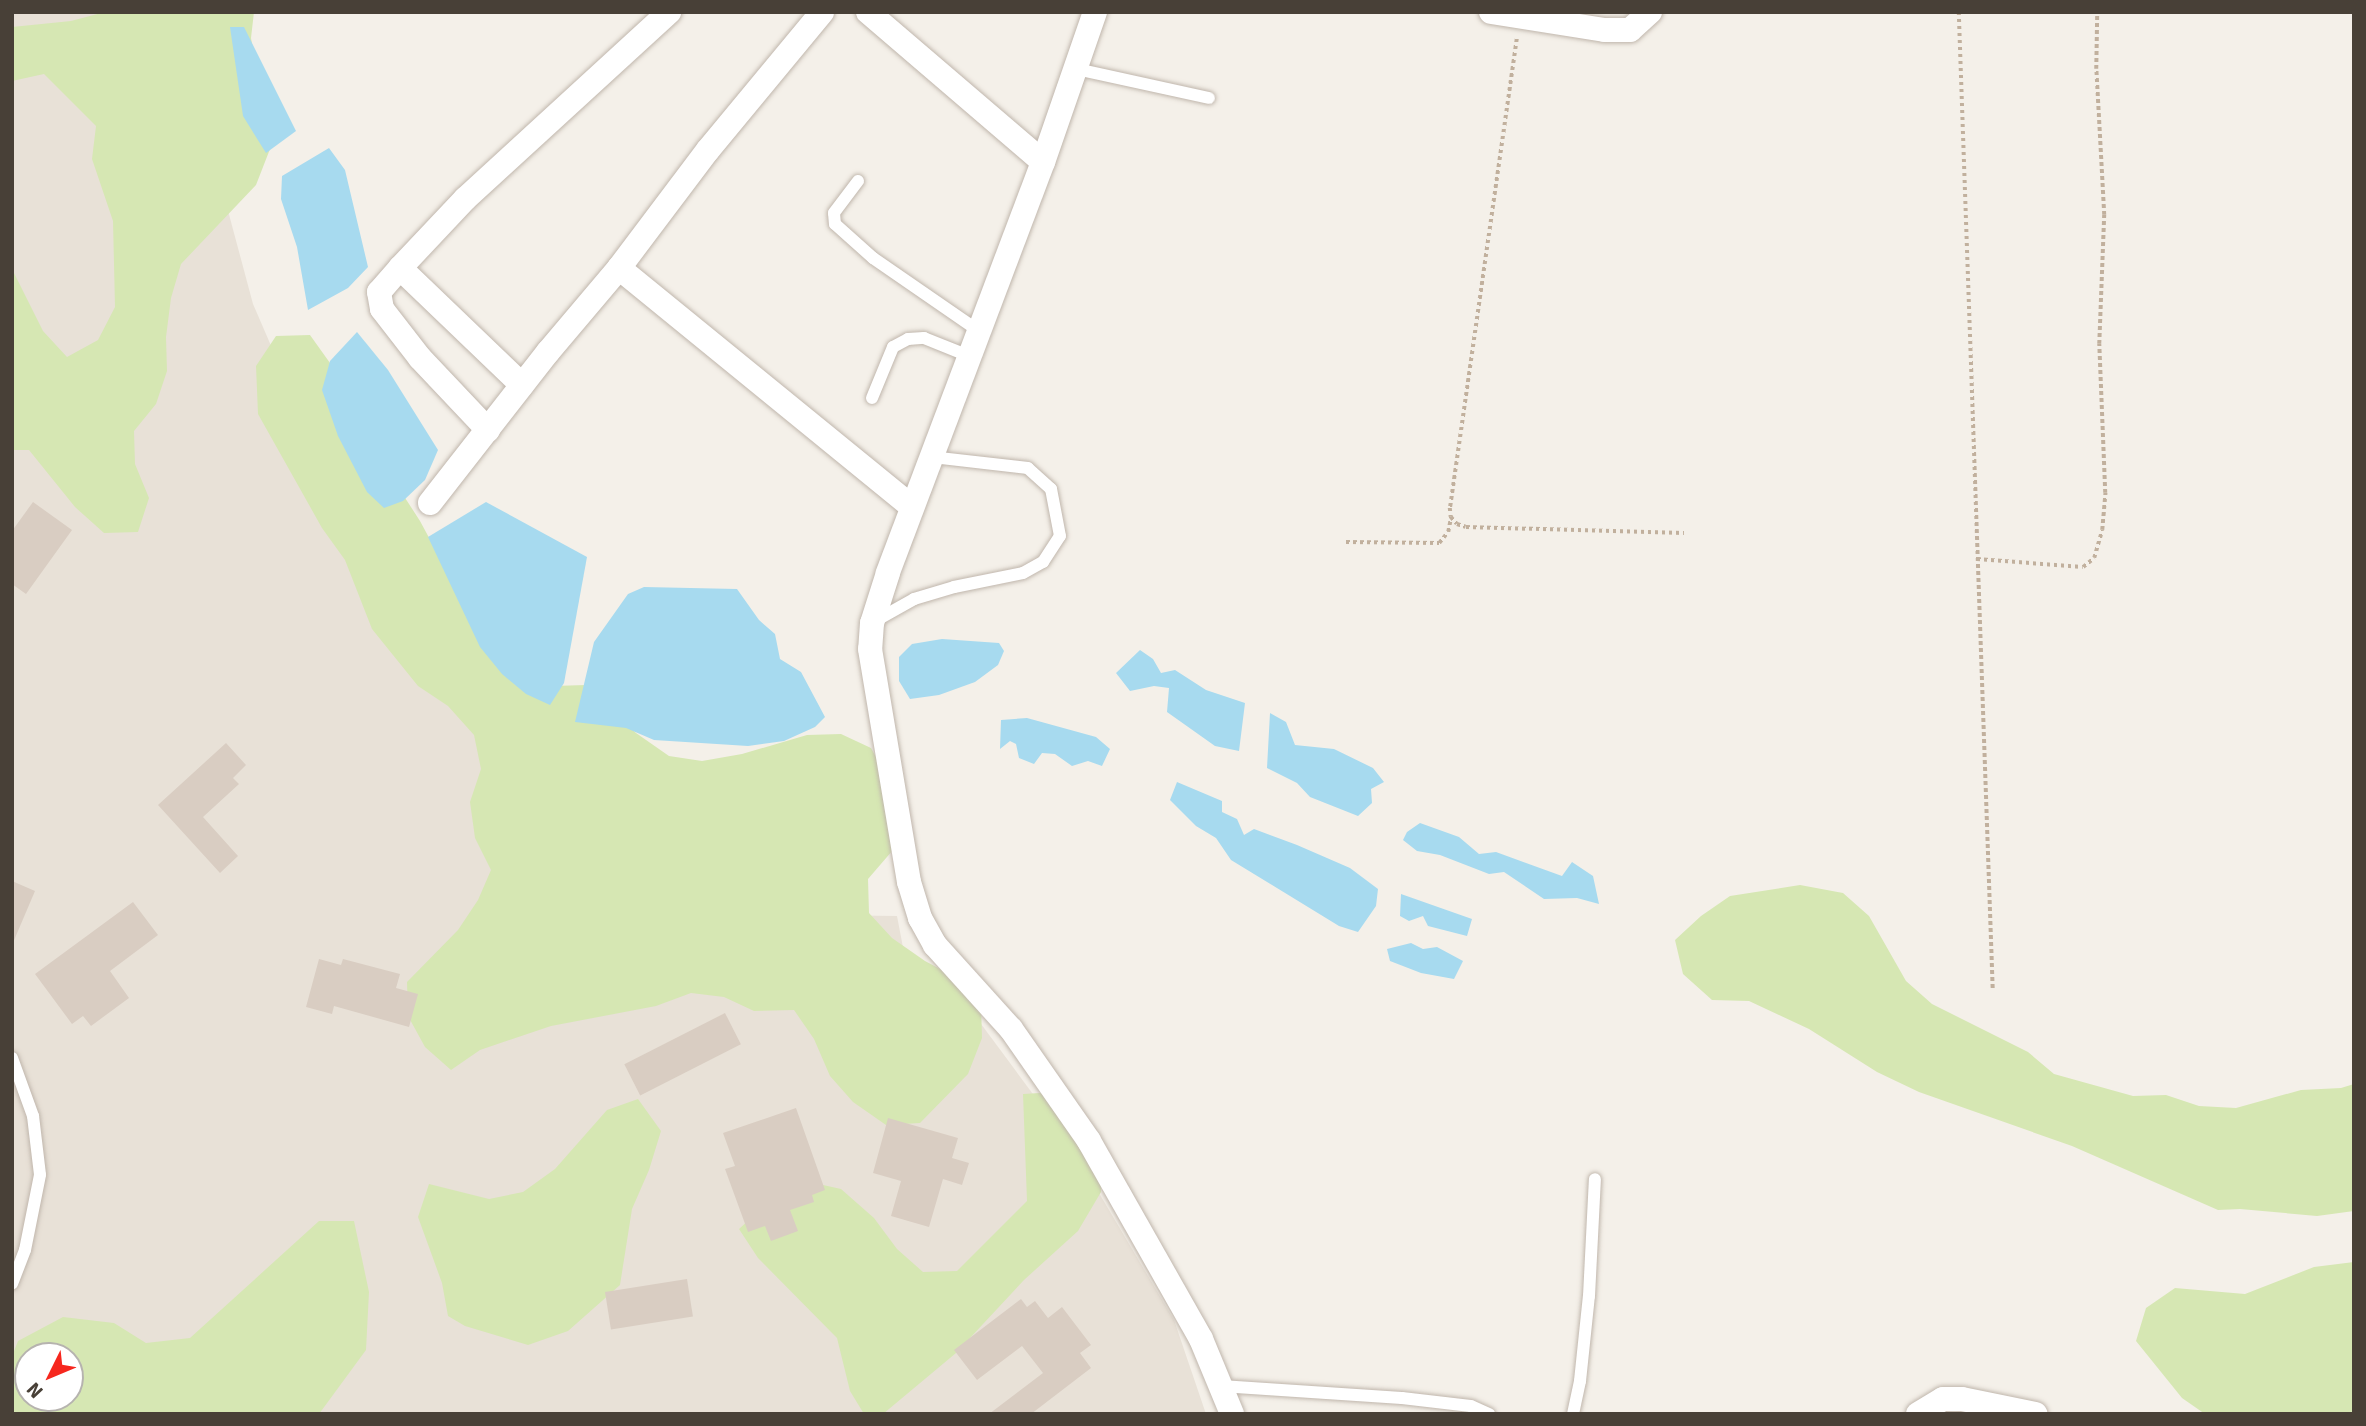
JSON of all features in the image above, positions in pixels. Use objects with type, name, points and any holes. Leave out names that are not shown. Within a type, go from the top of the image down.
[{"type":"street","points":[[488,430],[420,358],[382,309],[379,292],[465,199],[669,12]]},
{"type":"street","points":[[430,503],[522,385],[619,268],[708,150],[822,12]]},
{"type":"street","points":[[868,12],[1043,162]]},
{"type":"street","points":[[1096,12],[1043,162],[912,507],[872,623],[870,649],[909,882],[920,918],[935,945],[1011,1029],[1089,1141],[1201,1339],[1232,1414]]},
{"type":"street","points":[[1491,12],[1605,30],[1630,30],[1650,12]]},
{"type":"street","points":[[400,268],[522,385]]},
{"type":"street","points":[[619,268],[912,507]]},
{"type":"street","points":[[1918,1414],[1943,1399],[1962,1399],[2035,1414]]},
{"type":"lane","points":[[1076,69],[1209,98]]},
{"type":"lane","points":[[858,181],[834,213],[835,224],[873,258],[979,331]]},
{"type":"lane","points":[[872,398],[893,347],[908,339],[924,338],[970,356]]},
{"type":"lane","points":[[872,623],[914,599],[954,587],[1023,573],[1043,562],[1060,536],[1051,489],[1028,468],[931,457]]},
{"type":"lane","points":[[12,1058],[33,1116],[40,1175],[25,1250],[12,1284]]},
{"type":"lane","points":[[1573,1414],[1580,1381],[1589,1296],[1595,1179]]},
{"type":"lane","points":[[1221,1386],[1402,1398],[1471,1406],[1489,1414]]},
{"type":"path","points":[[1959,12],[1993,989]]},
{"type":"path","points":[[1977,559],[2083,566],[2094,558],[2102,530],[2105,493],[2099,344],[2104,215],[2096,69],[2097,12]]},
{"type":"path","points":[[1346,542],[1439,543],[1448,532],[1520,16]]},
{"type":"path","points":[[1451,517],[1457,524],[1466,527],[1684,533]]},
{"type":"shaded area","points":[[12,12],[168,12],[189,65],[253,304],[316,450],[745,914],[897,916],[906,963],[964,1001],[1070,1144],[1174,1320],[1206,1414],[12,1414]]},
{"type":"green space","points":[[105,12],[254,12],[251,38],[270,149],[256,185],[181,264],[171,298],[166,337],[167,371],[156,404],[134,431],[135,464],[149,498],[138,532],[104,533],[75,507],[29,450],[12,450],[12,269],[43,331],[67,357],[98,340],[115,307],[113,221],[92,159],[96,126],[44,74],[12,81],[12,27],[71,21]]},
{"type":"green space","points":[[310,335],[335,370],[389,473],[420,521],[454,584],[553,686],[586,685],[636,733],[669,756],[702,761],[742,754],[807,735],[841,734],[871,748],[888,779],[893,850],[868,879],[869,913],[892,938],[925,961],[957,978],[981,1004],[982,1038],[968,1074],[920,1123],[886,1125],[853,1102],[830,1076],[814,1039],[794,1010],[754,1011],[724,997],[691,993],[656,1006],[551,1026],[480,1050],[451,1070],[425,1047],[408,1016],[407,982],[458,930],[478,900],[491,870],[475,838],[470,802],[481,769],[474,735],[448,706],[418,686],[372,629],[345,560],[322,528],[258,414],[256,366],[276,336]]},
{"type":"green space","points":[[1800,885],[1843,893],[1869,916],[1906,981],[1932,1004],[2028,1052],[2054,1074],[2133,1096],[2166,1095],[2199,1106],[2236,1108],[2301,1090],[2341,1088],[2354,1084],[2354,1211],[2317,1216],[2240,1209],[2218,1210],[2072,1146],[1919,1092],[1877,1072],[1809,1029],[1749,1001],[1712,1000],[1683,974],[1675,940],[1701,916],[1730,896]]},
{"type":"green space","points":[[1057,1092],[1100,1152],[1101,1192],[1078,1231],[1024,1280],[956,1353],[883,1414],[864,1414],[850,1391],[837,1338],[758,1258],[739,1229],[764,1206],[805,1181],[841,1189],[874,1218],[897,1249],[923,1272],[957,1271],[1027,1201],[1023,1094]]},
{"type":"green space","points":[[638,1099],[661,1131],[649,1170],[632,1209],[620,1285],[568,1331],[528,1345],[465,1326],[448,1316],[442,1283],[418,1217],[429,1184],[489,1199],[523,1192],[555,1169],[607,1110]]},
{"type":"green space","points":[[319,1221],[354,1221],[369,1292],[366,1350],[319,1414],[12,1414],[14,1351],[14,1412],[84,1412],[84,1342],[18,1342],[63,1317],[114,1323],[146,1343],[190,1338]]},
{"type":"green space","points":[[2354,1262],[2354,1414],[2205,1414],[2182,1398],[2136,1341],[2146,1308],[2175,1288],[2245,1294],[2314,1267]]},
{"type":"water","points":[[230,27],[244,27],[296,131],[266,153],[243,116]]},
{"type":"water","points":[[329,148],[345,170],[368,267],[348,288],[308,310],[297,247],[281,199],[282,176]]},
{"type":"water","points":[[357,332],[388,370],[438,450],[425,480],[403,501],[384,508],[367,492],[338,436],[322,390],[330,361]]},
{"type":"water","points":[[486,502],[587,557],[564,683],[550,705],[526,694],[502,674],[480,647],[428,537]]},
{"type":"water","points":[[644,587],[737,589],[759,620],[775,634],[780,659],[801,672],[825,717],[815,727],[784,741],[748,746],[654,740],[626,728],[575,722],[594,642],[628,594]]},
{"type":"water","points":[[942,639],[999,643],[1004,651],[998,665],[975,682],[939,695],[910,699],[899,681],[899,657],[912,644]]},
{"type":"water","points":[[1140,650],[1153,659],[1161,673],[1175,670],[1206,690],[1245,703],[1239,751],[1215,746],[1167,712],[1169,688],[1154,686],[1130,691],[1116,673]]},
{"type":"water","points":[[1270,713],[1286,722],[1295,745],[1334,749],[1373,768],[1384,782],[1371,789],[1372,803],[1358,816],[1310,797],[1297,783],[1267,768]]},
{"type":"water","points":[[1027,718],[1096,737],[1110,749],[1102,766],[1088,761],[1072,766],[1055,754],[1042,753],[1034,764],[1019,758],[1016,744],[1010,741],[1000,749],[1001,720]]},
{"type":"water","points":[[1177,782],[1222,801],[1222,812],[1237,819],[1244,835],[1254,829],[1297,845],[1350,868],[1378,889],[1376,906],[1358,932],[1339,926],[1231,860],[1216,838],[1196,826],[1170,800]]},
{"type":"water","points":[[1420,823],[1459,837],[1479,854],[1496,852],[1562,876],[1572,862],[1593,876],[1599,904],[1577,898],[1544,899],[1504,872],[1489,874],[1440,855],[1417,851],[1403,840],[1407,832]]},
{"type":"water","points":[[1401,894],[1472,919],[1467,936],[1428,926],[1423,916],[1409,921],[1400,916]]},
{"type":"water","points":[[1411,943],[1423,949],[1437,947],[1463,961],[1454,979],[1421,973],[1390,961],[1387,949]]},
{"type":"building","points":[[33,502],[72,530],[26,594],[12,584],[12,531]]},
{"type":"building","points":[[226,743],[246,765],[233,778],[239,784],[203,817],[238,856],[220,873],[158,805]]},
{"type":"building","points":[[12,881],[35,891],[12,945]]},
{"type":"building","points":[[133,902],[158,935],[110,971],[129,998],[91,1026],[83,1016],[72,1024],[35,974]]},
{"type":"building","points":[[319,959],[341,965],[343,959],[400,974],[396,988],[418,994],[409,1027],[334,1006],[332,1014],[306,1007]]},
{"type":"building","points":[[725,1013],[741,1044],[640,1095],[624,1064]]},
{"type":"building","points":[[796,1108],[825,1190],[812,1195],[814,1202],[790,1210],[798,1231],[771,1241],[765,1226],[748,1232],[725,1169],[735,1166],[723,1133]]},
{"type":"building","points":[[888,1118],[958,1138],[952,1158],[969,1163],[962,1185],[943,1179],[929,1227],[891,1216],[901,1181],[873,1173]]},
{"type":"building","points":[[687,1279],[693,1317],[611,1330],[605,1292]]},
{"type":"building","points":[[1021,1299],[1027,1307],[1035,1301],[1048,1318],[1062,1307],[1091,1345],[1080,1353],[1091,1368],[1031,1414],[989,1414],[1043,1373],[1022,1346],[977,1380],[954,1350]]}]
